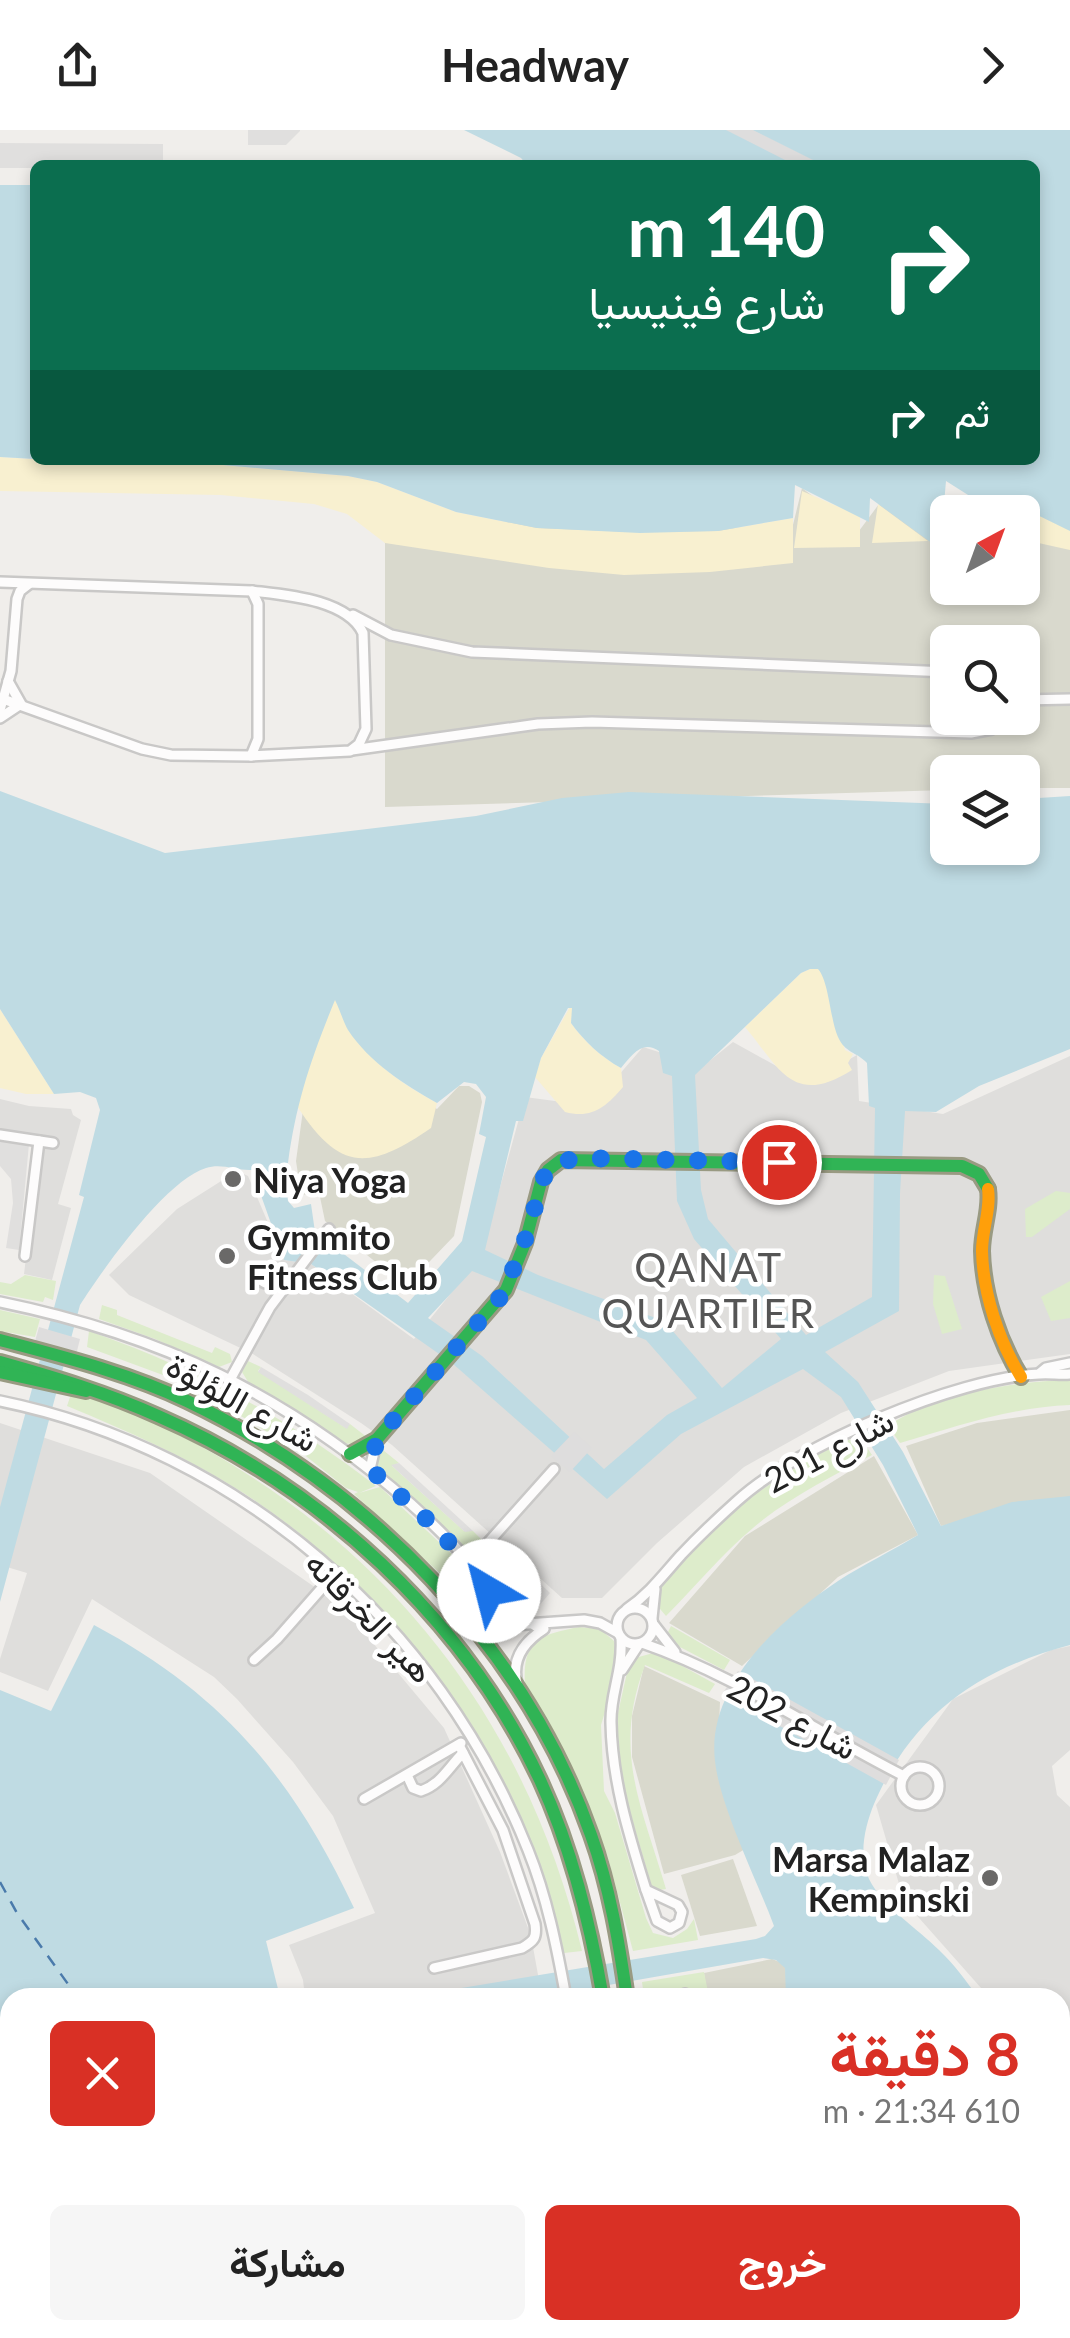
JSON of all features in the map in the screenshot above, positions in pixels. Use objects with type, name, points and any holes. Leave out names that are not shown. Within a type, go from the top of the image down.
[{"type":"main road","points":[[350,1454],[377,1439],[503,1294],[524,1243],[541,1182],[553,1164],[577,1158],[973,1169],[987,1186],[982,1252],[1009,1360],[1021,1376]]},
{"type":"main road","name":"شارع اللؤلؤة","points":[[0,1340],[110,1367],[178,1394],[272,1445],[374,1522],[444,1593],[487,1645],[529,1707],[584,1816],[607,1893],[626,1988]]},
{"type":"main road","name":"شارع اللؤلؤة","points":[[0,1362],[29,1374],[108,1394],[191,1430],[279,1481],[354,1540],[426,1609],[479,1676],[526,1750],[569,1852],[584,1899],[601,1988]]},
{"type":"main road","points":[[0,1372],[29,1374]]},
{"type":"street","points":[[0,582],[252,591],[339,610],[391,635]]},
{"type":"street","points":[[29,584],[17,598],[8,682],[1,702],[21,704],[152,752],[251,756],[350,751],[575,722],[930,733]]},
{"type":"street","points":[[251,756],[258,739],[258,604],[252,591]]},
{"type":"street","points":[[339,610],[360,625],[364,645],[366,730],[350,751]]},
{"type":"street","points":[[364,645],[377,635],[391,635],[472,652],[930,671]]},
{"type":"street","points":[[8,682],[21,704]]},
{"type":"street","points":[[1040,700],[1070,699]]},
{"type":"street","points":[[0,718],[21,704]]},
{"type":"street","points":[[366,730],[386,747]]},
{"type":"street","points":[[0,1134],[53,1143]]},
{"type":"street","points":[[25,1256],[40,1141]]},
{"type":"street","points":[[231,1378],[270,1307],[329,1229]]},
{"type":"street","points":[[0,1302],[83,1321],[158,1345],[231,1378],[370,1469],[430,1522],[513,1612],[542,1630],[519,1654],[515,1670],[516,1682],[529,1707]]},
{"type":"street","points":[[1005,1380],[1009,1360]]},
{"type":"street","name":"شارع 201","points":[[1040,1374],[1046,1368],[1070,1364]]},
{"type":"street","name":"شارع 201","points":[[444,1593],[485,1627],[563,1620],[600,1622],[624,1612],[654,1589],[685,1551],[739,1499],[793,1461],[846,1433],[893,1413],[1005,1380],[1070,1374]]},
{"type":"street","name":"هير الخرقانه","points":[[0,1401],[57,1416],[151,1451],[242,1498],[336,1572],[418,1660],[472,1737],[530,1854],[564,1988]]},
{"type":"street","points":[[370,1469],[377,1439]]},
{"type":"street","points":[[470,1563],[554,1469]]},
{"type":"street","points":[[254,1660],[336,1572]]},
{"type":"street","points":[[444,1593],[460,1603],[479,1604],[486,1600],[486,1582]]},
{"type":"street","points":[[621,1672],[651,1635],[654,1589]]},
{"type":"street","points":[[646,1890],[681,1908],[678,1924],[670,1928],[657,1921],[646,1890],[614,1771],[610,1719],[621,1672],[616,1624],[624,1612],[638,1608],[652,1621]]},
{"type":"street","name":"شارع 201","points":[[542,1630],[563,1620]]},
{"type":"street","name":"شارع 202","points":[[652,1621],[681,1657]]},
{"type":"street","points":[[600,1622],[619,1636],[641,1643]]},
{"type":"street","name":"شارع 202","points":[[641,1643],[681,1657],[904,1776]]},
{"type":"street","points":[[407,1775],[413,1788],[421,1791],[441,1782],[472,1737]]},
{"type":"street","points":[[364,1800],[461,1749]]},
{"type":"street","points":[[434,1968],[522,1948],[536,1936],[536,1924],[503,1830],[461,1749]]},
{"type":"street","points":[[915,1768],[930,1770],[938,1784],[934,1798],[925,1804],[910,1802],[901,1790],[904,1776],[915,1768]]},
{"type":"shaded area","points":[[248,130],[300,131],[286,145],[248,145]]},
{"type":"shaded area","points":[[0,143],[163,144],[163,160],[30,160],[30,168],[0,168]]},
{"type":"shaded area","points":[[366,480],[436,520],[792,529],[802,488],[859,531],[879,504],[930,539],[930,605],[1040,605],[1040,521],[1070,533],[1070,788],[1040,788],[1040,755],[930,755],[930,791],[385,807],[385,543]]},
{"type":"shaded area","points":[[733,1042],[787,1072],[816,1078],[857,1055],[859,1101],[943,1114],[1070,1056],[1070,1354],[949,1371],[841,1413],[744,1467],[657,1543],[602,1598],[562,1598],[392,1445],[253,1354],[129,1295],[109,1275],[177,1209],[237,1171],[248,1176],[284,1260],[311,1264],[414,1339],[481,1256],[525,1097],[592,1106],[643,1047],[703,1066]]},
{"type":"shaded area","points":[[459,1086],[469,1086],[480,1093],[482,1102],[454,1236],[404,1285],[325,1221],[320,1197],[301,1194],[296,1161],[304,1103],[406,1091],[437,1109]]},
{"type":"shaded area","points":[[0,1099],[71,1109],[81,1120],[58,1204],[71,1208],[52,1280],[24,1274],[41,1137],[0,1130]]},
{"type":"shaded area","points":[[0,1139],[29,1144],[19,1250],[6,1248],[13,1203],[11,1179],[0,1166]]},
{"type":"shaded area","points":[[261,1367],[350,1424],[347,1429],[258,1372]]},
{"type":"shaded area","points":[[1070,1410],[1070,1497],[941,1526],[906,1446],[977,1423]]},
{"type":"shaded area","points":[[0,1423],[150,1473],[342,1606],[444,1728],[500,1852],[531,1936],[540,1988],[304,1988],[289,1945],[375,1913],[333,1816],[293,1762],[214,1677],[92,1599],[48,1691],[0,1672],[0,1659],[27,1573],[0,1565]]},
{"type":"shaded area","points":[[874,1456],[918,1535],[838,1577],[742,1666],[669,1623],[745,1536]]},
{"type":"shaded area","points":[[399,1463],[473,1531],[465,1532],[391,1465]]},
{"type":"shaded area","points":[[515,1559],[550,1593],[538,1607],[534,1603],[526,1610],[496,1580]]},
{"type":"shaded area","points":[[1070,1646],[1070,1750],[1052,1766],[1057,1795],[1070,1807],[1070,1988],[981,1988],[904,1901],[876,1805],[953,1699],[1051,1650]]},
{"type":"shaded area","points":[[644,1666],[720,1702],[717,1771],[745,1849],[735,1855],[664,1874],[632,1757],[632,1716]]},
{"type":"shaded area","points":[[733,1859],[757,1926],[700,1936],[681,1875]]},
{"type":"shaded area","points":[[772,1959],[785,1964],[787,1988],[706,1988],[704,1973]]},
{"type":"green space","points":[[1056,1191],[1070,1193],[1070,1209],[1032,1237],[1026,1237],[1025,1209]]},
{"type":"green space","points":[[25,1275],[56,1281],[53,1300],[45,1297],[43,1302],[0,1294],[0,1282],[11,1284]]},
{"type":"green space","points":[[934,1275],[945,1276],[962,1329],[942,1334],[933,1304]]},
{"type":"green space","points":[[1070,1281],[1070,1318],[1051,1321],[1041,1297]]},
{"type":"green space","points":[[102,1305],[117,1310],[117,1315],[212,1353],[215,1347],[230,1354],[232,1362],[219,1367],[99,1319]]},
{"type":"green space","points":[[0,1310],[40,1319],[35,1337],[0,1331]]},
{"type":"green space","points":[[89,1331],[167,1361],[239,1396],[342,1461],[376,1486],[359,1493],[380,1487],[515,1620],[484,1623],[444,1577],[354,1494],[358,1492],[346,1488],[302,1453],[231,1410],[171,1378],[87,1347]]},
{"type":"green space","points":[[248,1361],[346,1428],[350,1424],[368,1438],[363,1443],[343,1444],[250,1385],[242,1372]]},
{"type":"green space","points":[[1070,1380],[1070,1405],[1005,1414],[900,1443],[888,1426],[951,1398],[1025,1383]]},
{"type":"green space","points":[[72,1391],[177,1433],[264,1485],[331,1535],[390,1591],[443,1653],[488,1720],[527,1792],[558,1869],[582,1951],[564,1953],[543,1883],[485,1753],[448,1693],[406,1637],[358,1585],[304,1537],[203,1469],[67,1406]]},
{"type":"green space","points":[[860,1437],[872,1455],[766,1517],[666,1616],[655,1603],[657,1588],[696,1543],[746,1500],[807,1460]]},
{"type":"green space","points":[[378,1446],[399,1463],[392,1466],[464,1531],[473,1531],[483,1541],[474,1550],[465,1551],[378,1472],[374,1461]]},
{"type":"green space","points":[[498,1548],[515,1559],[494,1582],[483,1569],[483,1562],[491,1549]]},
{"type":"green space","points":[[671,1626],[730,1660],[724,1670],[678,1646],[667,1634]]},
{"type":"green space","points":[[579,1627],[600,1629],[614,1641],[618,1652],[619,1666],[601,1725],[604,1791],[615,1813],[646,1918],[653,1933],[673,1938],[694,1919],[698,1940],[633,1951],[607,1854],[525,1685],[527,1658],[536,1642]]},
{"type":"green space","points":[[657,1652],[715,1684],[709,1693],[645,1665],[635,1696],[631,1725],[634,1778],[666,1889],[653,1891],[618,1771],[616,1722],[628,1668],[635,1658]]},
{"type":"green space","points":[[704,1972],[707,1988],[643,1988],[642,1982]]},
{"type":"sand","points":[[0,457],[30,459],[30,465],[223,465],[348,476],[377,482],[456,512],[537,528],[718,531],[793,518],[793,563],[710,572],[624,575],[549,568],[385,543],[347,514],[314,504],[221,495],[0,491]]},
{"type":"sand","points":[[802,491],[860,516],[860,547],[794,548]]},
{"type":"sand","points":[[878,504],[928,541],[872,543]]},
{"type":"sand","points":[[1040,515],[1070,530],[1070,550],[1040,543]]},
{"type":"sand","points":[[810,969],[823,973],[845,1050],[853,1054],[848,1063],[852,1070],[815,1085],[789,1078],[745,1027],[801,973]]},
{"type":"sand","points":[[335,999],[353,1034],[376,1061],[437,1103],[431,1128],[390,1152],[357,1158],[342,1153],[328,1144],[297,1106],[308,1065]]},
{"type":"sand","points":[[570,1007],[571,1023],[576,1030],[621,1068],[623,1087],[604,1106],[583,1114],[565,1112],[535,1077],[541,1058]]},
{"type":"sand","points":[[0,1009],[54,1094],[26,1094],[0,1088]]},
{"type":"water","points":[[464,130],[1070,130],[1070,531],[1040,516],[1040,495],[968,495],[946,481],[945,495],[930,495],[930,542],[870,498],[869,522],[795,485],[793,518],[718,531],[640,533],[537,528],[456,512],[377,482],[348,476],[223,465],[1040,465],[1040,160],[523,160]]},
{"type":"water","points":[[0,185],[30,185],[30,459],[0,457]]},
{"type":"water","points":[[0,791],[165,853],[476,816],[562,798],[629,792],[930,803],[930,865],[1040,865],[1040,798],[1070,796],[1070,1049],[979,1086],[936,1112],[905,1111],[899,1311],[825,1352],[858,1382],[903,1452],[941,1526],[1012,1502],[1070,1496],[1070,1645],[1006,1667],[952,1700],[908,1745],[874,1804],[866,1831],[864,1860],[875,1889],[944,1955],[971,1988],[786,1988],[785,1968],[776,1960],[763,1958],[591,1988],[461,1988],[756,1939],[774,1926],[718,1779],[715,1733],[722,1706],[752,1657],[793,1614],[838,1581],[918,1535],[883,1465],[841,1397],[803,1369],[681,1434],[607,1499],[452,1363],[311,1264],[284,1260],[252,1170],[206,1168],[173,1189],[155,1207],[119,1249],[80,1305],[0,1602],[0,1507],[84,1197],[79,1195],[100,1110],[96,1098],[80,1092],[54,1094],[0,1009]],"holes":[[[818,969],[838,1037],[867,1063],[869,1106],[875,1108],[872,1297],[806,1335],[708,1219],[701,1190],[695,1075],[801,973]],[[335,1000],[348,1030],[377,1062],[437,1103],[464,1082],[476,1084],[486,1097],[479,1134],[486,1137],[462,1241],[408,1303],[315,1232],[311,1204],[294,1208],[288,1201],[282,1165],[288,1163],[300,1099]],[[568,1008],[572,1008],[571,1023],[581,1036],[621,1068],[642,1048],[659,1051],[663,1073],[672,1076],[677,1201],[694,1239],[781,1339],[722,1388],[664,1321],[538,1275],[485,1250],[516,1121],[523,1121],[541,1058]],[[472,1271],[646,1340],[697,1398],[667,1415],[604,1469],[482,1356],[428,1318]]]},
{"type":"water","points":[[94,1625],[140,1652],[217,1710],[249,1743],[305,1818],[354,1908],[266,1941],[278,1988],[0,1988],[0,1690],[51,1711]]},
{"type":"pier","points":[[726,130],[753,130],[813,160],[785,160]]},
{"type":"pier","points":[[39,1327],[80,1339],[74,1363],[32,1352]]},
{"type":"pier","points":[[574,1432],[592,1448],[570,1472],[551,1456]]},
{"type":"pier","points":[[738,1671],[899,1760],[886,1785],[722,1694]]},
{"type":"ferry route","points":[[0,1882],[17,1913],[71,1988]]},
{"type":"traffic: fast","points":[[350,1454],[377,1439],[506,1290],[525,1243],[541,1182],[561,1160],[962,1166],[979,1174],[988,1189]]},
{"type":"traffic: fast","points":[[0,1340],[142,1382],[253,1437],[317,1478],[376,1526],[431,1579],[481,1637],[525,1699],[562,1765],[604,1875],[625,1988]]},
{"type":"traffic: fast","points":[[0,1362],[119,1400],[218,1445],[276,1480],[330,1520],[382,1564],[429,1612],[471,1665],[540,1780],[579,1887],[601,1988]]},
{"type":"traffic: fast","points":[[0,1372],[86,1391]]},
{"type":"traffic: slow","points":[[988,1189],[982,1251],[985,1284],[999,1333],[1021,1377]]},
{"type":"place","name":"Niya Yoga","points":[[233,1179]]},
{"type":"place","name":"Gymmito Fitness Club","points":[[227,1256]]},
{"type":"place","name":"Marsa Malaz Kempinski","points":[[990,1878]]},
{"type":"district","name":"QANAT QUARTIER","points":[[709,1290]]},
{"type":"route","points":[[489,1591],[470,1563],[370,1469],[377,1439],[506,1290],[545,1174],[553,1164],[577,1158],[779,1162]]}]
